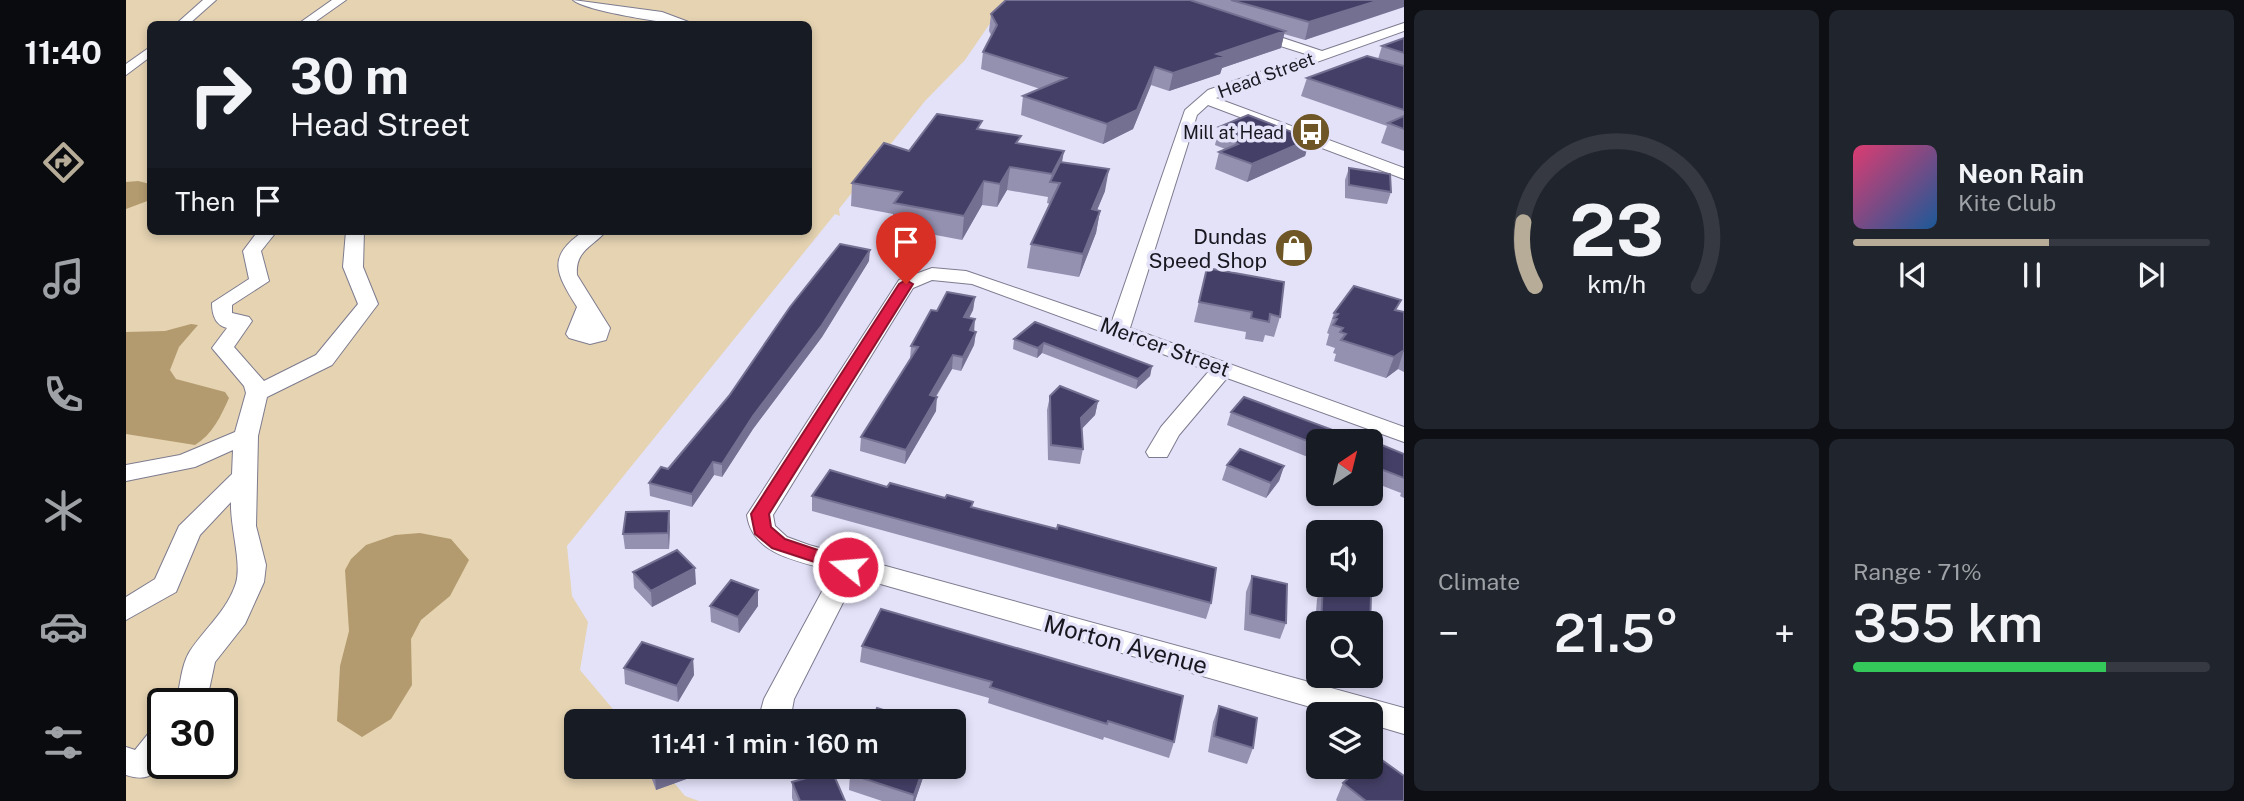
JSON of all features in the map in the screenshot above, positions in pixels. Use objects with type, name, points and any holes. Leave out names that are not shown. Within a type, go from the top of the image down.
[{"type":"street","points":[[186,21],[210,0]]},
{"type":"street","points":[[308,21],[340,0]]},
{"type":"street","points":[[579,0],[599,9],[662,15],[679,21]]},
{"type":"street","name":"Head Street","points":[[1119,330],[1190,113],[1206,99],[1227,87],[1404,27]]},
{"type":"street","points":[[1244,30],[1345,62]]},
{"type":"street","points":[[126,71],[147,54]]},
{"type":"street","points":[[1206,99],[1404,174]]},
{"type":"street","points":[[195,688],[201,659],[235,617],[250,582],[252,565],[243,526],[243,478],[246,436],[257,393],[255,385],[223,348],[242,321],[229,322],[222,314],[222,303],[259,281],[252,251],[265,235]]},
{"type":"street","points":[[257,393],[324,360],[362,314],[368,304],[353,267],[355,235]]},
{"type":"street","points":[[586,308],[565,266],[573,250],[592,235]]},
{"type":"street","name":"Mercer Street","points":[[848,567],[778,543],[762,530],[760,514],[906,284],[924,273],[946,273],[977,279],[1404,435]]},
{"type":"street","points":[[1158,452],[1169,432],[1223,368]]},
{"type":"street","points":[[126,473],[186,462],[246,436]]},
{"type":"street","points":[[126,610],[166,585],[188,532],[212,505],[243,478]]},
{"type":"street","points":[[777,709],[779,699],[848,567]]},
{"type":"street","name":"Morton Avenue","points":[[848,567],[1404,721]]},
{"type":"street","points":[[126,760],[133,764],[144,762],[147,758]]},
{"type":"shaded area","points":[[126,0],[1006,0],[965,60],[925,101],[839,209],[840,216],[835,214],[567,546],[572,596],[588,622],[580,670],[613,709],[564,709],[564,779],[671,779],[685,796],[699,801],[126,801]]},
{"type":"shaded area","points":[[126,182],[147,183],[147,201],[126,209]]},
{"type":"shaded area","points":[[191,324],[198,325],[179,347],[170,370],[176,379],[225,392],[229,398],[219,418],[206,436],[195,445],[126,434],[126,332],[165,331]]},
{"type":"shaded area","points":[[420,533],[451,539],[469,560],[450,596],[421,620],[411,639],[412,685],[391,719],[362,737],[337,721],[340,666],[349,631],[345,570],[351,559],[366,545],[395,535]]},
{"type":"building","points":[[1006,0],[1190,0],[1285,31],[1217,54],[1224,56],[1173,73],[1155,67],[1137,110],[1107,124],[1023,96],[1066,78],[983,52],[997,25],[991,14]]},
{"type":"building","points":[[1231,0],[1380,0],[1309,22]]},
{"type":"building","points":[[1404,38],[1404,53],[1382,46]]},
{"type":"building","points":[[1367,56],[1404,66],[1404,110],[1307,78]]},
{"type":"building","points":[[937,114],[982,121],[977,129],[1021,136],[1016,143],[1064,151],[1052,174],[1010,167],[1000,184],[984,181],[964,216],[894,203],[902,192],[852,183],[884,143],[909,151]]},
{"type":"building","points":[[1248,115],[1310,139],[1252,164],[1219,152],[1238,144],[1229,138],[1234,136],[1229,134],[1233,133],[1219,127]]},
{"type":"building","points":[[1404,116],[1404,129],[1388,123]]},
{"type":"building","points":[[1060,162],[1109,169],[1092,209],[1100,211],[1083,254],[1031,244],[1060,183],[1050,182]]},
{"type":"building","points":[[1349,168],[1390,174],[1391,192],[1349,185]]},
{"type":"building","points":[[840,244],[870,250],[822,325],[753,416],[722,464],[713,462],[692,494],[649,483],[661,467],[668,469],[729,396],[790,307]]},
{"type":"building","points":[[1207,268],[1284,282],[1280,317],[1270,314],[1269,322],[1251,318],[1252,312],[1199,302]]},
{"type":"building","points":[[1354,286],[1401,300],[1395,310],[1404,312],[1404,350],[1394,357],[1341,340],[1346,334],[1340,332],[1343,328],[1333,325],[1338,314],[1334,313]]},
{"type":"building","points":[[947,292],[975,297],[964,317],[975,319],[970,330],[976,332],[963,357],[953,355],[930,395],[937,397],[906,450],[861,437],[918,347],[911,346],[931,310],[937,311]]},
{"type":"building","points":[[1035,322],[1152,366],[1138,379],[1044,343],[1038,348],[1014,339]]},
{"type":"building","points":[[1060,386],[1098,401],[1081,418],[1083,449],[1051,445],[1050,396]]},
{"type":"building","points":[[1244,397],[1330,429],[1306,429],[1306,440],[1231,412]]},
{"type":"building","points":[[1383,445],[1404,454],[1404,478],[1383,470]]},
{"type":"building","points":[[1240,449],[1284,466],[1271,483],[1227,465]]},
{"type":"building","points":[[830,470],[887,487],[890,483],[945,498],[947,495],[973,502],[971,507],[1057,529],[1058,525],[1216,568],[1211,603],[812,496]]},
{"type":"building","points":[[669,511],[668,533],[623,534],[626,512]]},
{"type":"building","points":[[677,550],[695,568],[651,591],[633,572]]},
{"type":"building","points":[[1252,576],[1287,584],[1286,623],[1250,614]]},
{"type":"building","points":[[731,580],[758,590],[738,617],[710,606]]},
{"type":"building","points":[[1322,597],[1371,597],[1371,611],[1322,611]]},
{"type":"building","points":[[881,609],[1183,696],[1174,742],[990,687],[992,682],[862,646]]},
{"type":"building","points":[[642,642],[693,659],[677,686],[624,668]]},
{"type":"building","points":[[1219,706],[1257,718],[1253,748],[1214,736]]},
{"type":"building","points":[[1383,761],[1404,776],[1404,801],[1366,801],[1343,783],[1347,779],[1383,779]]},
{"type":"building","points":[[803,779],[835,779],[845,801],[800,801],[792,782]]},
{"type":"building","points":[[865,779],[920,779],[914,795]]},
{"type":"place","name":"Mill at Head","points":[[1311,132]]},
{"type":"place","name":"Dundas Speed Shop","points":[[1294,248]]},
{"type":"route","points":[[848,567],[778,543],[762,530],[760,514],[906,284]]}]
